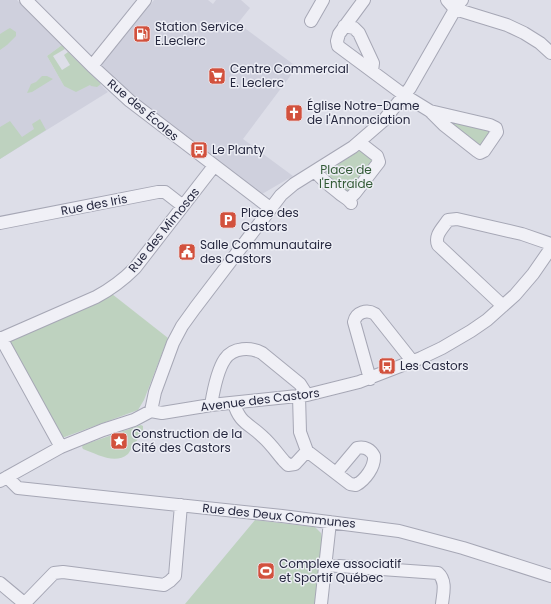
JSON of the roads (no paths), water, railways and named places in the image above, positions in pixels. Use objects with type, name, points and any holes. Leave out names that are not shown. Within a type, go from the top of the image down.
[{"type":"street","name":"Rue des Écoles","points":[[26,0],[92,66],[130,101],[270,208]]},
{"type":"street","points":[[92,66],[145,0]]},
{"type":"street","points":[[311,21],[323,0]]},
{"type":"street","points":[[364,0],[337,37],[338,46],[404,95],[430,111],[444,125],[479,152],[484,151],[497,132],[496,128],[490,125],[430,111]]},
{"type":"street","points":[[151,411],[155,392],[173,343],[182,326],[270,208],[285,191],[314,171],[338,158],[383,121],[410,88],[454,3],[524,33],[540,43],[551,53]]},
{"type":"street","points":[[344,26],[354,28],[359,33],[373,62],[372,71]]},
{"type":"street","points":[[314,171],[331,187],[350,201],[379,162],[377,156],[359,142]]},
{"type":"street","name":"Rue des Mimosas","points":[[1,338],[96,297],[111,289],[135,268],[214,166]]},
{"type":"street","name":"Rue des Iris","points":[[0,223],[158,192],[165,192],[183,206]]},
{"type":"street","points":[[503,306],[438,245],[436,240],[439,232],[448,220],[457,219],[522,234],[551,244]]},
{"type":"street","name":"Avenue des Castors","points":[[4,479],[61,447],[103,430],[134,420],[151,411],[162,413],[210,405],[303,396],[370,379],[413,362],[442,348],[471,331],[503,306],[533,274],[551,248]]},
{"type":"street","points":[[370,379],[354,322],[356,317],[361,312],[369,311],[375,314],[413,362]]},
{"type":"street","points":[[1,338],[61,447]]},
{"type":"street","points":[[210,405],[223,362],[230,354],[243,349],[256,350],[262,353],[300,384],[303,396],[300,432],[307,451],[336,473]]},
{"type":"street","points":[[234,403],[236,411],[241,419],[266,439],[288,465],[294,464],[307,451]]},
{"type":"street","name":"Rue des Deux Communes","points":[[4,479],[18,488],[392,530],[431,539],[551,576]]},
{"type":"street","points":[[0,583],[24,604],[54,573],[63,572],[164,585],[175,576],[181,506]]},
{"type":"street","points":[[321,604],[330,522]]},
{"type":"street","points":[[325,565],[438,573],[442,576],[443,582],[442,604]]},
{"type":"place","name":"Station Service E.Leclerc","points":[[142,34]]},
{"type":"place","name":"Centre Commercial E. Leclerc","points":[[217,76]]},
{"type":"place","name":"Église Notre-Dame de l'Annonciation","points":[[294,113]]},
{"type":"place","name":"Le Planty","points":[[199,150]]},
{"type":"place","name":"Place des Castors","points":[[228,220]]},
{"type":"place","name":"Salle Communautaire des Castors","points":[[187,252]]},
{"type":"place","name":"Les Castors","points":[[387,366]]},
{"type":"place","name":"Construction de la Cité des Castors","points":[[119,441]]},
{"type":"place","name":"Complexe associatif et Sportif Québec","points":[[266,571]]},
{"type":"park label","name":"Place de l'Entraide","points":[[346,177]]}]
